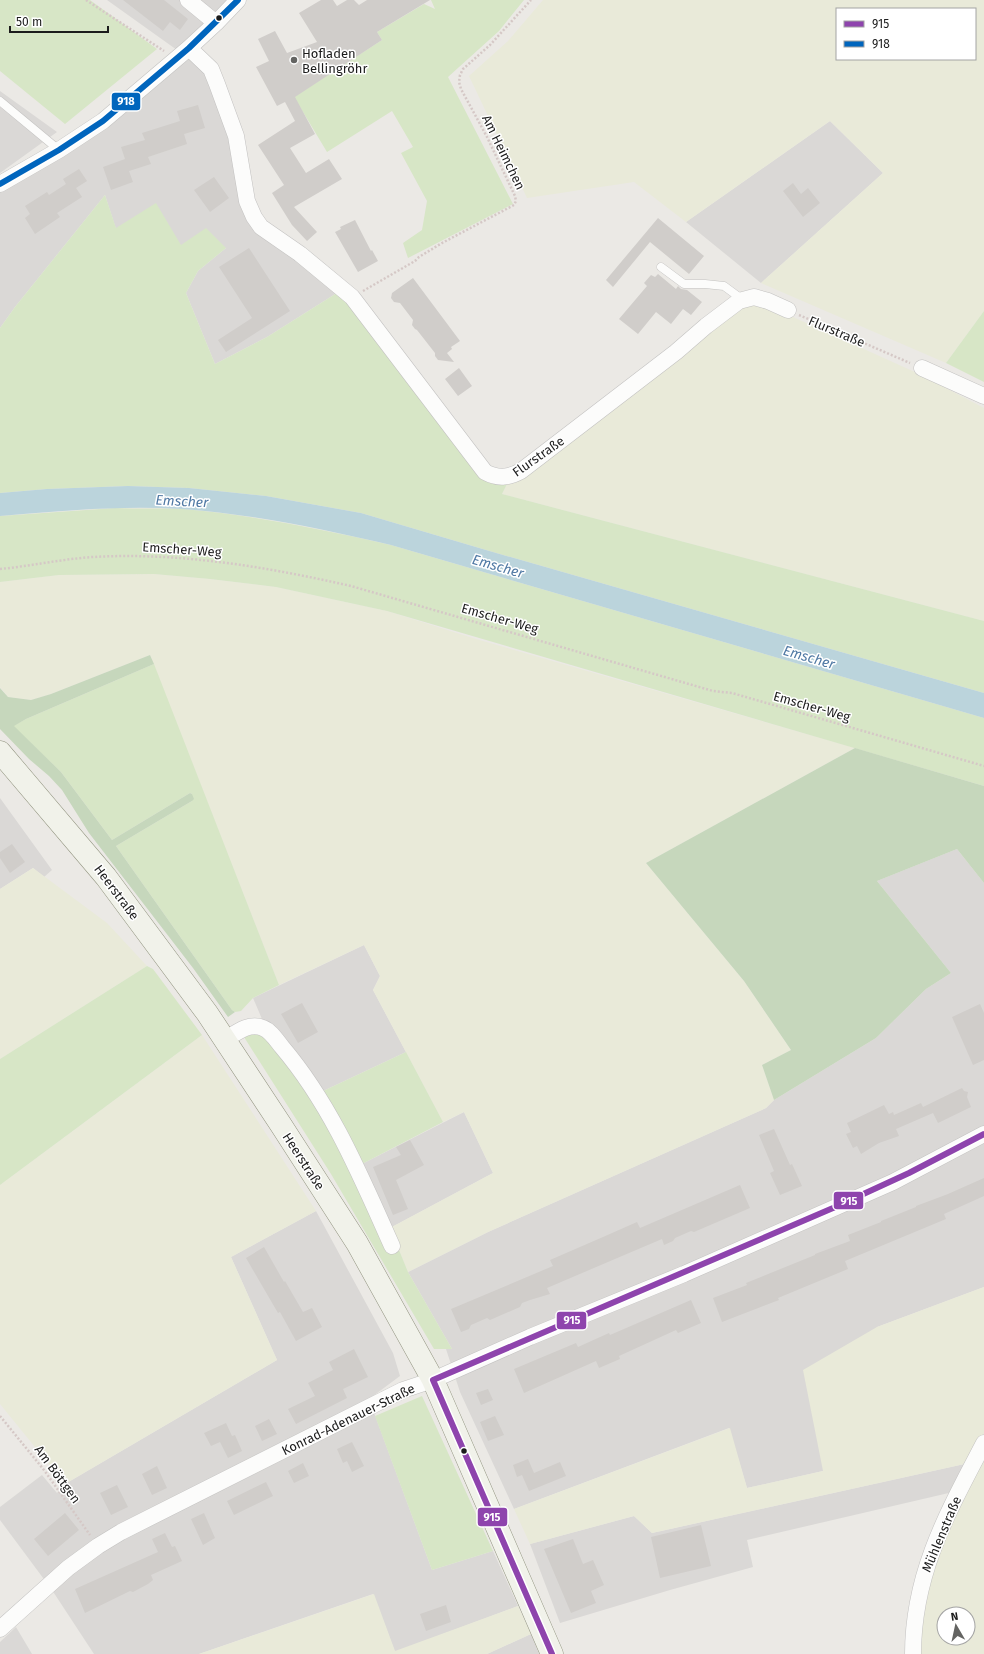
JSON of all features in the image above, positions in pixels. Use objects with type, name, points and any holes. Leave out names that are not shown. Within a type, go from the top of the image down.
[{"type":"main road","name":"Heerstraße","points":[[2,758],[106,877],[207,1013],[357,1244],[433,1380],[552,1654]]},
{"type":"street","points":[[188,0],[216,23]]},
{"type":"street","points":[[0,184],[59,150],[103,121],[189,48],[238,0]]},
{"type":"street","name":"Flurstraße","points":[[189,48],[211,69],[236,136],[247,201],[254,217],[261,227],[300,254],[352,297],[485,472],[494,477],[510,477],[521,471],[676,352],[711,322],[739,301],[754,297],[768,301],[788,310]]},
{"type":"street","points":[[922,368],[984,396]]},
{"type":"street","points":[[225,1040],[248,1026],[263,1028],[273,1036],[298,1066],[348,1146],[392,1246]]},
{"type":"street","name":"Konrad-Adenauer-Straße","points":[[1,1625],[68,1568],[98,1546],[121,1532],[396,1394],[433,1380],[684,1274],[893,1182],[984,1134]]},
{"type":"street","name":"Mühlenstraße","points":[[913,1654],[916,1612],[923,1577],[947,1512],[984,1443]]},
{"type":"lane","points":[[0,101],[59,150]]},
{"type":"lane","points":[[661,267],[684,284],[724,286],[744,300]]},
{"type":"path","points":[[86,0],[176,59]]},
{"type":"path","name":"Am Heimchen","points":[[352,297],[415,261],[442,243],[514,205],[516,201],[515,196],[487,137],[461,89],[459,82],[463,69],[494,41],[530,0]]},
{"type":"path","name":"Flurstraße","points":[[788,310],[922,368]]},
{"type":"path","name":"Emscher-Weg","points":[[0,569],[28,566],[64,559],[134,556],[216,561],[301,574],[351,586],[713,691],[732,693],[984,766]]},
{"type":"path","name":"Am Böttgen","points":[[0,1416],[44,1470],[98,1546]]},
{"type":"shaded area","points":[[107,0],[227,0],[198,35],[177,50]]},
{"type":"shaded area","points":[[194,56],[211,72],[259,219],[340,291],[267,337],[215,364],[186,293],[198,271],[226,248],[181,245],[116,229],[105,195],[15,307],[0,328],[0,189]]},
{"type":"shaded area","points":[[0,91],[57,132],[0,173]]},
{"type":"shaded area","points":[[830,121],[883,173],[761,283],[686,222]]},
{"type":"shaded area","points":[[0,798],[52,870],[44,877],[33,868],[0,889]]},
{"type":"shaded area","points":[[957,849],[984,883],[984,1287],[877,1327],[823,1471],[747,1488],[729,1428],[514,1509],[460,1392],[446,1349],[452,1349],[408,1272],[488,1232],[766,1108],[774,1100],[876,1038],[926,989],[951,973],[877,881]]},
{"type":"shaded area","points":[[364,945],[380,976],[373,990],[406,1052],[321,1092],[283,1037],[262,1019],[253,998]]},
{"type":"shaded area","points":[[464,1112],[493,1173],[390,1228],[362,1164]]},
{"type":"shaded area","points":[[316,1211],[393,1353],[400,1376],[369,1399],[432,1570],[493,1551],[518,1606],[395,1652],[373,1594],[199,1654],[94,1654],[52,1590],[0,1520],[0,1507],[42,1475],[57,1493],[65,1484],[277,1360],[231,1257]]},
{"type":"shaded area","points":[[969,1463],[953,1492],[747,1540],[753,1567],[560,1623],[530,1544],[634,1516],[652,1533]]},
{"type":"shaded area","points":[[16,1627],[32,1654],[0,1654],[0,1642]]},
{"type":"shaded area","points":[[531,1634],[539,1654],[487,1654]]},
{"type":"green space","points":[[0,0],[90,0],[157,49],[65,124],[0,71]]},
{"type":"green space","points":[[431,0],[524,0],[499,31],[448,77],[513,204],[408,258],[403,243],[422,230],[427,201],[401,153],[413,147],[392,111],[327,152],[294,97],[382,40],[377,32],[424,4],[435,9]]},
{"type":"green space","points":[[543,0],[984,0],[984,311],[946,363],[761,283],[883,173],[830,121],[686,222],[634,182],[527,198],[469,76],[508,41]]},
{"type":"green space","points":[[105,195],[116,228],[156,203],[181,245],[206,228],[226,248],[198,271],[186,293],[215,364],[267,337],[340,291],[484,473],[510,478],[502,494],[984,621],[984,693],[361,513],[266,496],[189,488],[128,486],[47,489],[0,493],[0,328],[15,307]]},
{"type":"green space","points":[[753,299],[917,373],[984,408],[984,621],[502,494],[510,478]]},
{"type":"green space","points":[[984,311],[984,382],[946,363]]},
{"type":"green space","points":[[115,508],[183,509],[235,515],[339,533],[391,545],[984,718],[984,786],[387,611],[276,587],[154,574],[59,575],[0,582],[0,516]]},
{"type":"green space","points":[[154,574],[276,587],[387,611],[476,639],[855,748],[646,863],[744,981],[791,1050],[762,1065],[774,1100],[766,1108],[488,1232],[408,1272],[390,1228],[493,1173],[464,1112],[443,1122],[373,990],[380,976],[364,945],[279,985],[150,655],[51,694],[31,700],[8,697],[0,687],[0,582],[59,575]]},
{"type":"green space","points":[[150,655],[154,664],[26,719],[14,726],[61,772],[112,840],[190,793],[192,794],[194,799],[192,801],[116,846],[232,1010],[235,1012],[228,1017],[193,968],[89,833],[62,790],[0,729],[0,688],[8,697],[31,700],[51,694]]},
{"type":"green space","points":[[154,664],[279,985],[253,998],[241,1011],[235,1012],[232,1010],[116,846],[192,801],[192,794],[190,793],[112,840],[61,772],[13,726]]},
{"type":"green space","points":[[855,748],[984,786],[984,883],[957,849],[877,881],[951,973],[926,989],[876,1038],[774,1100],[762,1065],[791,1050],[744,981],[646,863]]},
{"type":"green space","points":[[33,868],[107,923],[147,966],[0,1059],[0,889]]},
{"type":"green space","points":[[147,966],[153,969],[202,1035],[0,1185],[0,1059]]},
{"type":"green space","points":[[254,1033],[264,1035],[303,1080],[399,1250],[408,1272],[452,1349],[434,1349],[331,1174],[244,1037]]},
{"type":"green space","points":[[202,1035],[316,1211],[231,1257],[277,1360],[65,1484],[0,1404],[0,1185]]},
{"type":"green space","points":[[406,1052],[443,1122],[362,1164],[321,1092]]},
{"type":"green space","points":[[984,1287],[984,1433],[969,1463],[652,1533],[634,1516],[530,1544],[514,1509],[730,1428],[747,1488],[823,1471],[803,1370],[877,1327]]},
{"type":"green space","points":[[422,1396],[493,1551],[432,1570],[375,1416]]},
{"type":"green space","points":[[984,1451],[984,1654],[919,1654],[921,1623],[929,1573]]},
{"type":"green space","points":[[374,1594],[395,1651],[518,1606],[531,1634],[487,1654],[199,1654]]},
{"type":"water","name":"Emscher","points":[[128,486],[189,488],[266,496],[361,513],[984,693],[984,718],[391,545],[313,528],[234,514],[159,508],[91,509],[0,516],[0,493],[47,489]]},
{"type":"building","points":[[123,0],[164,0],[188,19],[180,30],[170,22],[163,31]]},
{"type":"building","points":[[321,0],[333,0],[337,6],[347,0],[354,0],[359,5],[367,0],[430,0],[377,32],[382,40],[295,97],[315,134],[290,148],[306,173],[329,159],[342,179],[294,207],[317,232],[307,241],[292,225],[272,193],[284,185],[258,145],[295,121],[285,102],[277,106],[256,67],[269,61],[258,39],[275,31],[287,53],[317,42],[299,13]]},
{"type":"building","points":[[198,105],[205,128],[184,134],[187,144],[148,157],[151,164],[129,171],[133,182],[111,190],[103,167],[125,159],[121,147],[145,140],[142,133],[180,121],[177,111]]},
{"type":"building","points":[[79,169],[87,181],[76,188],[82,197],[57,213],[60,217],[35,234],[25,218],[30,214],[25,206],[47,192],[49,195],[66,184],[63,179]]},
{"type":"building","points":[[214,177],[229,198],[210,212],[194,190]]},
{"type":"building","points":[[793,183],[801,194],[808,188],[820,203],[803,217],[783,191]]},
{"type":"building","points":[[658,218],[704,256],[689,274],[650,242],[613,287],[606,280]]},
{"type":"building","points":[[355,220],[371,251],[372,250],[378,261],[358,272],[335,232],[341,229],[340,227]]},
{"type":"building","points":[[249,248],[290,311],[226,352],[218,340],[252,318],[219,267]]},
{"type":"building","points":[[658,274],[676,289],[678,286],[681,289],[687,290],[702,302],[691,315],[683,309],[671,324],[656,312],[638,334],[619,319],[647,286],[644,283],[651,275],[655,277]]},
{"type":"building","points":[[413,278],[460,341],[451,347],[452,349],[447,353],[454,362],[438,360],[435,353],[412,325],[413,320],[400,303],[394,302],[391,298],[392,293]]},
{"type":"building","points":[[459,368],[472,386],[458,396],[445,379]]},
{"type":"building","points":[[12,844],[25,862],[10,873],[0,858],[0,852]]},
{"type":"building","points":[[302,1003],[318,1032],[298,1043],[281,1014]]},
{"type":"building","points":[[980,1004],[984,1013],[984,1060],[973,1065],[952,1017]]},
{"type":"building","points":[[962,1088],[964,1091],[968,1092],[967,1097],[971,1107],[938,1123],[933,1113],[896,1129],[899,1136],[879,1143],[861,1154],[857,1146],[853,1148],[846,1134],[851,1132],[847,1123],[884,1105],[889,1114],[893,1112],[894,1115],[921,1103],[923,1107]]},
{"type":"building","points":[[774,1129],[790,1165],[792,1164],[802,1186],[780,1195],[770,1173],[774,1171],[759,1135]]},
{"type":"building","points":[[410,1140],[424,1165],[396,1180],[408,1209],[393,1215],[373,1167],[401,1155],[396,1147]]},
{"type":"building","points":[[984,1178],[984,1196],[944,1214],[946,1219],[845,1261],[848,1269],[778,1298],[779,1300],[722,1322],[713,1298],[747,1285],[746,1283],[815,1254],[850,1241],[848,1235]]},
{"type":"building","points":[[740,1185],[750,1208],[694,1232],[691,1231],[664,1245],[662,1239],[547,1288],[550,1294],[522,1303],[520,1307],[490,1320],[487,1318],[471,1325],[469,1329],[461,1332],[451,1309],[553,1266],[550,1260],[637,1222],[640,1228]]},
{"type":"building","points":[[264,1247],[303,1312],[312,1308],[322,1327],[296,1341],[280,1312],[278,1313],[246,1258]]},
{"type":"building","points":[[691,1300],[701,1323],[678,1333],[676,1330],[619,1356],[620,1359],[599,1368],[596,1361],[524,1393],[514,1369],[576,1343],[578,1347],[609,1333],[610,1335]]},
{"type":"building","points":[[354,1349],[368,1377],[343,1389],[347,1398],[296,1424],[288,1409],[315,1396],[308,1383],[333,1370],[329,1362]]},
{"type":"building","points":[[488,1389],[493,1400],[481,1405],[476,1393]]},
{"type":"building","points":[[495,1416],[504,1435],[488,1441],[480,1422]]},
{"type":"building","points":[[269,1419],[277,1434],[262,1441],[255,1426]]},
{"type":"building","points":[[226,1423],[232,1436],[235,1435],[242,1451],[228,1458],[220,1442],[211,1446],[204,1433]]},
{"type":"building","points":[[352,1442],[364,1466],[352,1472],[347,1461],[343,1463],[337,1449]]},
{"type":"building","points":[[528,1459],[534,1473],[560,1462],[566,1476],[529,1491],[522,1475],[517,1477],[513,1465]]},
{"type":"building","points":[[303,1463],[309,1476],[294,1483],[288,1471]]},
{"type":"building","points":[[157,1466],[167,1488],[152,1495],[142,1474]]},
{"type":"building","points":[[266,1482],[273,1496],[234,1515],[227,1501]]},
{"type":"building","points":[[117,1485],[128,1507],[111,1515],[100,1493]]},
{"type":"building","points":[[65,1513],[79,1530],[48,1556],[34,1539]]},
{"type":"building","points":[[204,1513],[215,1538],[203,1545],[191,1519]]},
{"type":"building","points":[[701,1525],[711,1566],[660,1578],[651,1537]]},
{"type":"building","points":[[165,1533],[172,1547],[175,1546],[182,1561],[151,1575],[153,1580],[148,1584],[85,1613],[75,1589],[158,1552],[152,1539]]},
{"type":"building","points":[[573,1539],[583,1564],[593,1560],[604,1585],[591,1591],[596,1603],[571,1613],[544,1549]]},
{"type":"building","points":[[446,1605],[451,1622],[426,1631],[420,1614]]},
{"type":"transit line","name":"918","points":[[0,184],[59,150],[103,121],[189,48],[238,0]]},
{"type":"transit line","name":"915","points":[[433,1380],[833,1208],[909,1173],[984,1134]]},
{"type":"transit line","name":"915","points":[[433,1380],[552,1654]]},
{"type":"place","name":"Hofladen Bellingröhr","points":[[294,60]]}]
